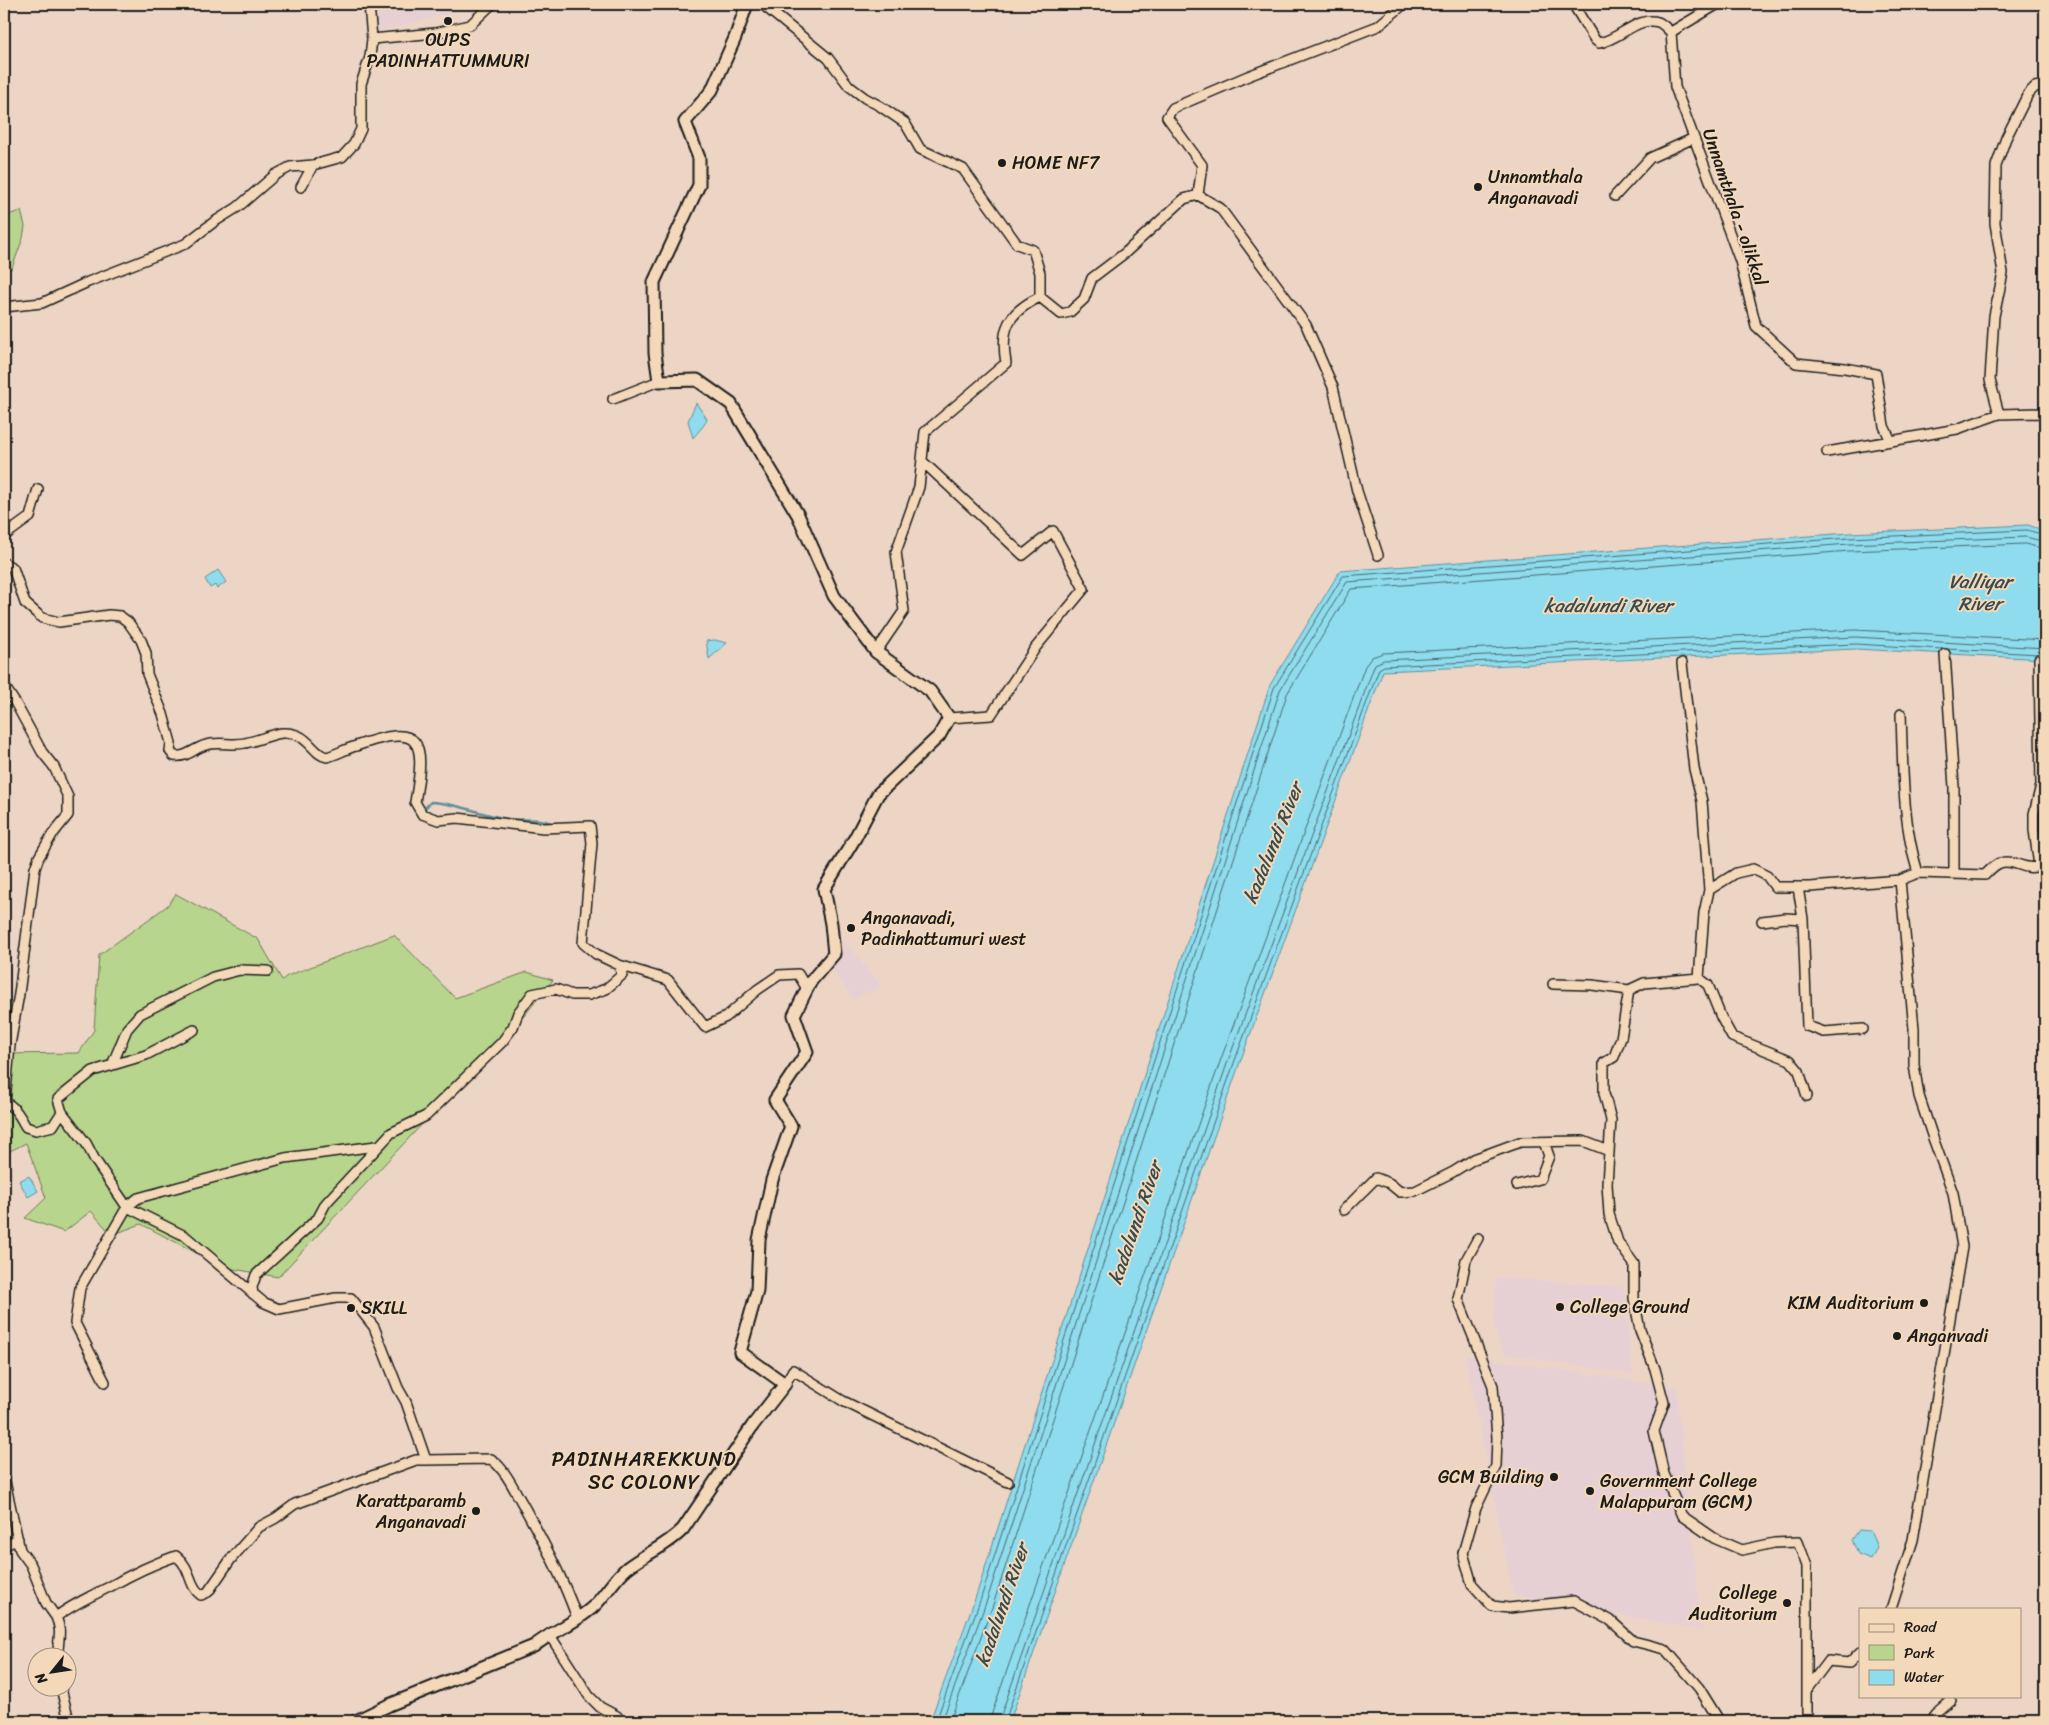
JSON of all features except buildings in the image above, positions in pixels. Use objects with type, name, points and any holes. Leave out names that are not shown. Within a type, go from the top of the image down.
[{"type":"main road","points":[[356,1721],[389,1704],[534,1646],[549,1634],[577,1618],[593,1606],[625,1569],[671,1541],[683,1529],[753,1425],[786,1384],[740,1352],[757,1292],[758,1240],[772,1180],[790,1126],[775,1100],[806,1052],[794,1015],[811,981],[834,954],[831,924],[824,889],[855,838],[878,794],[939,736],[949,718],[930,691],[876,652],[834,596],[798,515],[731,404],[697,380],[659,381],[655,353],[654,282],[699,185],[699,158],[685,122],[712,90],[735,38],[747,4]]},
{"type":"street","points":[[4,307],[42,303],[88,282],[185,244],[238,207],[275,174],[290,167],[314,165],[342,157],[354,144],[361,129],[361,84],[370,57],[372,38],[369,4]]},
{"type":"street","points":[[372,38],[435,33],[470,25],[492,4]]},
{"type":"street","points":[[762,4],[828,58],[849,86],[904,123],[920,149],[964,169],[1016,244],[1033,250],[1040,272],[1040,297],[1060,314],[1070,312],[1084,300],[1092,278],[1125,254],[1184,199],[1198,195],[1220,208],[1306,325],[1333,387],[1357,491],[1378,555]]},
{"type":"street","points":[[1198,195],[1202,165],[1167,117],[1173,108],[1248,76],[1378,26],[1404,4]]},
{"type":"street","points":[[1573,4],[1595,40],[1599,43],[1605,42],[1624,31],[1646,22],[1659,22],[1671,32],[1718,4]]},
{"type":"street","name":"Unnamthala - olikkal","points":[[1671,32],[1675,87],[1740,261],[1756,326],[1796,363],[1845,368],[1876,374],[1884,426],[1891,441]]},
{"type":"street","points":[[1999,414],[1990,380],[1994,316],[2003,273],[1995,223],[1996,166],[2006,138],[2028,94],[2035,87],[2045,85]]},
{"type":"street","points":[[1615,196],[1650,158],[1694,138]]},
{"type":"street","points":[[301,187],[314,165]]},
{"type":"street","points":[[876,652],[904,611],[896,552],[919,487],[926,432],[1006,363],[1003,344],[1008,322],[1023,305],[1040,297]]},
{"type":"street","points":[[613,399],[659,381]]},
{"type":"street","points":[[1827,452],[1957,429],[1999,414],[2045,413]]},
{"type":"street","points":[[922,462],[1023,555],[1053,531],[1084,588],[1036,647],[991,715],[949,718]]},
{"type":"street","points":[[4,536],[30,517],[38,489]]},
{"type":"street","points":[[4,564],[13,568],[25,604],[42,618],[59,622],[109,615],[120,616],[128,622],[141,640],[146,653],[147,674],[166,723],[171,743],[170,751],[174,756],[186,755],[205,745],[217,743],[241,744],[280,733],[294,734],[305,739],[321,756],[327,757],[382,738],[405,735],[412,738],[417,745],[420,774],[415,802],[422,814],[428,818],[438,820],[457,818],[544,828],[590,826],[592,843],[583,943],[596,954],[619,965],[668,980],[705,1027],[726,1016],[757,990],[779,975],[798,974],[807,988]]},
{"type":"street","points":[[1945,654],[1954,787],[1954,873]]},
{"type":"street","points":[[1709,890],[1736,874],[1753,869],[1767,876],[1775,887],[1798,887],[1900,880],[1918,873],[1985,875],[1998,864],[2004,862],[2034,869],[2039,866],[2034,830],[2034,814],[2041,785],[2039,659]]},
{"type":"street","points":[[1682,663],[1694,769],[1702,801],[1709,890],[1702,931],[1699,978]]},
{"type":"street","points":[[4,686],[42,752],[54,768],[65,789],[69,807],[68,815],[52,835],[35,868],[4,1102],[10,1104],[26,1127],[36,1130],[53,1126],[62,1112]]},
{"type":"street","points":[[1901,714],[1905,803],[1912,854],[1918,873]]},
{"type":"street","points":[[1891,1608],[1913,1540],[1962,1247],[1953,1193],[1920,1096],[1914,1065],[1914,1029],[1900,880]]},
{"type":"street","points":[[1798,887],[1803,920],[1807,1026],[1824,1032],[1863,1030]]},
{"type":"street","points":[[1762,921],[1785,918],[1803,920]]},
{"type":"street","points":[[253,1294],[252,1287],[256,1275],[318,1218],[326,1203],[391,1133],[426,1116],[502,1042],[513,1027],[518,1013],[532,994],[556,989],[572,996],[589,995],[606,989],[622,975],[619,965]]},
{"type":"street","points":[[112,1065],[126,1029],[140,1014],[213,977],[240,970],[268,971]]},
{"type":"street","points":[[1553,984],[1592,984],[1629,990],[1644,983],[1699,978],[1708,985],[1732,1038],[1790,1060],[1799,1071],[1806,1096]]},
{"type":"street","points":[[1629,990],[1621,1038],[1614,1057],[1604,1063],[1604,1093],[1611,1120],[1608,1184],[1609,1214],[1618,1242],[1634,1264],[1634,1298],[1640,1330],[1655,1369],[1664,1403],[1654,1432],[1664,1474],[1682,1516],[1714,1538],[1742,1550],[1774,1543],[1798,1542],[1807,1566],[1808,1716],[1806,1721]]},
{"type":"street","points":[[194,1030],[146,1055],[93,1070],[58,1099],[62,1112],[86,1143],[95,1160],[127,1207],[185,1236],[263,1302],[279,1309],[336,1298],[351,1298],[374,1327],[398,1388],[406,1402],[426,1460]]},
{"type":"street","points":[[1344,1210],[1376,1178],[1389,1183],[1400,1192],[1415,1190],[1495,1150],[1520,1142],[1583,1142],[1609,1151]]},
{"type":"street","points":[[1517,1185],[1540,1179],[1549,1156],[1544,1142]]},
{"type":"street","points":[[105,1382],[74,1323],[80,1288],[127,1207],[138,1198],[285,1158],[376,1146],[374,1150]]},
{"type":"street","points":[[1478,1238],[1466,1260],[1458,1299],[1493,1386],[1497,1438],[1496,1466],[1476,1508],[1463,1553],[1472,1584],[1492,1606],[1509,1608],[1574,1601],[1610,1620],[1632,1641],[1665,1649],[1699,1688],[1718,1721]]},
{"type":"street","points":[[786,1384],[792,1370],[843,1401],[1008,1482]]},
{"type":"street","points":[[56,1617],[80,1601],[122,1579],[150,1565],[176,1556],[184,1562],[192,1584],[201,1595],[208,1592],[231,1559],[259,1527],[276,1518],[295,1504],[416,1460],[491,1459],[496,1463],[515,1490],[543,1540],[561,1577],[577,1618]]},
{"type":"street","points":[[4,1477],[20,1550],[31,1565],[46,1603],[56,1617],[61,1632],[57,1648]]},
{"type":"street","points":[[4,1546],[18,1539]]},
{"type":"street","points":[[549,1634],[588,1696],[617,1716]]},
{"type":"street","points":[[1807,1690],[1828,1661],[1849,1663],[1859,1653]]},
{"type":"street","points":[[62,1698],[69,1721]]},
{"type":"street","points":[[1931,1721],[1935,1713],[1950,1700]]},
{"type":"shaded area","points":[[369,4],[486,4],[375,32]]},
{"type":"shaded area","points":[[846,943],[881,986],[854,999],[828,966]]},
{"type":"shaded area","name":"College Ground","points":[[1496,1277],[1624,1287],[1633,1374],[1504,1354],[1494,1327]]},
{"type":"shaded area","name":"Government College Malappuram (GCM)","points":[[1465,1355],[1676,1387],[1702,1631],[1513,1595]]},
{"type":"green space","points":[[21,211],[25,226],[23,238],[12,268],[4,273],[4,216]]},
{"type":"green space","points":[[176,894],[258,939],[282,980],[287,976],[394,935],[455,998],[527,972],[553,980],[524,1016],[278,1277],[223,1267],[141,1224],[112,1235],[91,1211],[64,1232],[25,1218],[46,1198],[26,1143],[4,1154],[4,1054],[79,1053],[94,1030],[99,955],[167,906]]},
{"type":"water","points":[[696,403],[707,419],[693,438],[688,421]]},
{"type":"water","name":"Valliyar River","points":[[2028,525],[2045,531],[2045,659],[1855,649],[1383,671],[1239,1065],[1010,1721],[930,1721],[976,1596],[1270,685],[1340,571],[1849,533]]},
{"type":"water","points":[[218,570],[226,582],[217,589],[215,585],[210,588],[205,579]]},
{"type":"water","points":[[715,640],[727,643],[709,659],[706,641]]},
{"type":"water","points":[[29,1176],[38,1191],[28,1197],[19,1181]]},
{"type":"water","points":[[1859,1530],[1870,1531],[1877,1547],[1871,1559],[1858,1554],[1852,1540]]},
{"type":"waterway","points":[[423,810],[431,802],[441,803],[508,819],[536,820],[551,823]]},
{"type":"place","name":"OUPS PADINHATTUMMURI","points":[[448,21]]},
{"type":"place","name":"HOME NF7","points":[[1002,163]]},
{"type":"place","name":"Unnamthala Anganavadi","points":[[1478,187]]},
{"type":"place","name":"Anganavadi, Padinhattumuri west","points":[[851,928]]},
{"type":"place","name":"KIM Auditorium","points":[[1924,1303]]},
{"type":"place","name":"College Ground","points":[[1560,1307]]},
{"type":"place","name":"SKILL","points":[[351,1308]]},
{"type":"place","name":"Anganvadi","points":[[1897,1336]]},
{"type":"place","name":"GCM Building","points":[[1554,1477]]},
{"type":"place","name":"Government College Malappuram (GCM)","points":[[1590,1491]]},
{"type":"place","name":"Karattparamb Anganavadi","points":[[476,1511]]},
{"type":"place","name":"College Auditorium","points":[[1787,1603]]},
{"type":"district","name":"PADINHAREKKUND SC COLONY","points":[[644,1470]]},
{"type":"water label","name":"kadalundi River","points":[[1608,605]]},
{"type":"water label","name":"kadalundi River","points":[[1273,843]]},
{"type":"water label","name":"kadalundi River","points":[[1135,1223]]},
{"type":"water label","name":"kadalundi River","points":[[1002,1605]]}]
